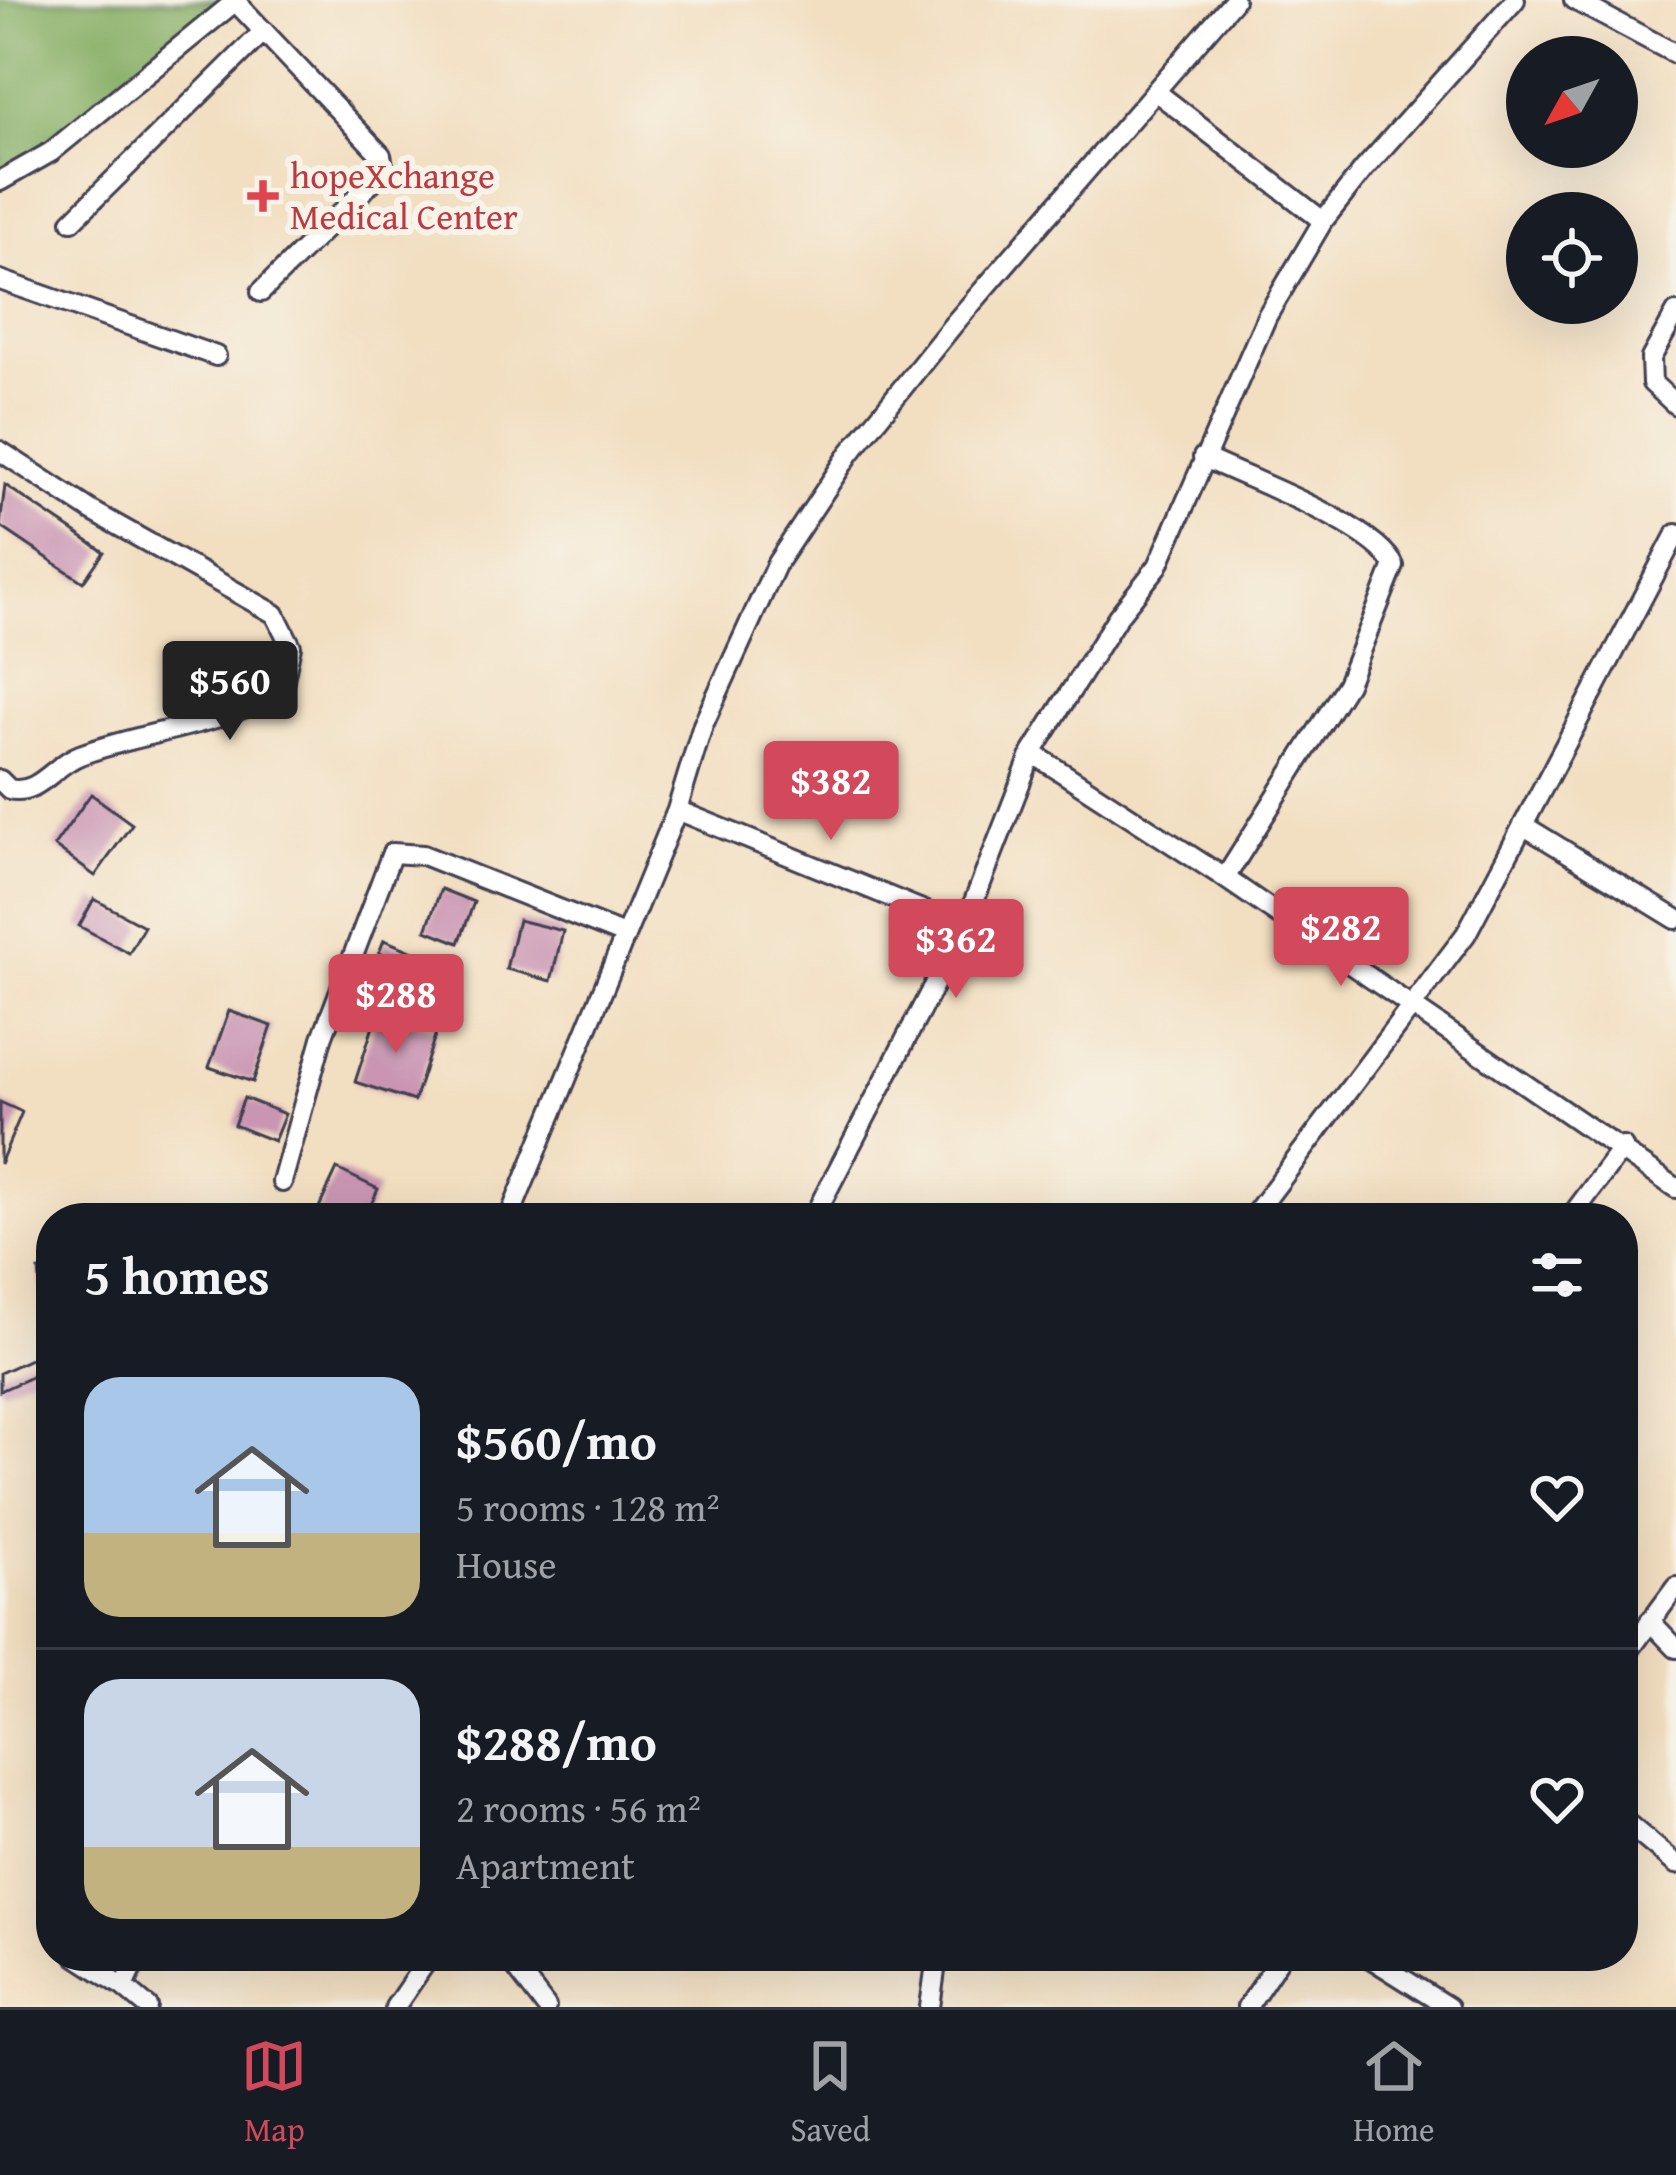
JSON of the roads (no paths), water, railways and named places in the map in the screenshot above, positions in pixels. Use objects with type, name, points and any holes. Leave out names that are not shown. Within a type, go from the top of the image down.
[{"type":"street","points":[[515,1203],[677,810],[703,725],[777,563],[850,453],[1063,193],[1234,0]]},
{"type":"street","points":[[821,1203],[964,927],[1032,753],[1118,616],[1158,566],[1268,316],[1323,221],[1515,0]]},
{"type":"street","points":[[1574,0],[1676,54]]},
{"type":"street","points":[[0,181],[51,152],[236,1],[381,155],[383,165],[371,183],[261,292]]},
{"type":"street","points":[[72,221],[264,32]]},
{"type":"street","points":[[1155,91],[1323,221]]},
{"type":"street","points":[[0,280],[216,356]]},
{"type":"street","points":[[1676,314],[1651,358],[1652,383],[1676,406]]},
{"type":"street","points":[[0,451],[92,512],[275,614],[285,624],[291,646],[282,689],[258,704],[168,732],[125,738],[67,760],[34,789],[9,789],[0,780]]},
{"type":"street","points":[[1203,458],[1356,531],[1388,550],[1394,566],[1347,684],[1225,878]]},
{"type":"street","points":[[1263,1203],[1466,934],[1676,534]]},
{"type":"street","points":[[1032,753],[1412,1004],[1676,1188]]},
{"type":"street","points":[[677,810],[964,927]]},
{"type":"street","points":[[1526,826],[1676,919]]},
{"type":"street","points":[[282,1182],[322,1038],[392,853],[422,855],[624,935]]},
{"type":"street","points":[[1581,1203],[1623,1147]]},
{"type":"street","points":[[1638,1638],[1676,1587]]},
{"type":"street","points":[[1650,1621],[1676,1648]]},
{"type":"street","points":[[1638,1832],[1676,1864]]},
{"type":"street","points":[[99,1971],[148,2007]]},
{"type":"street","points":[[124,1987],[131,1971]]},
{"type":"street","points":[[395,2007],[420,1971]]},
{"type":"street","points":[[518,1971],[546,2007]]},
{"type":"street","points":[[930,2007],[936,1971]]},
{"type":"street","points":[[1247,2007],[1271,1971]]},
{"type":"street","points":[[1391,1971],[1448,2007]]},
{"type":"place","name":"hopeXchange Medical Center","points":[[263,196]]}]
